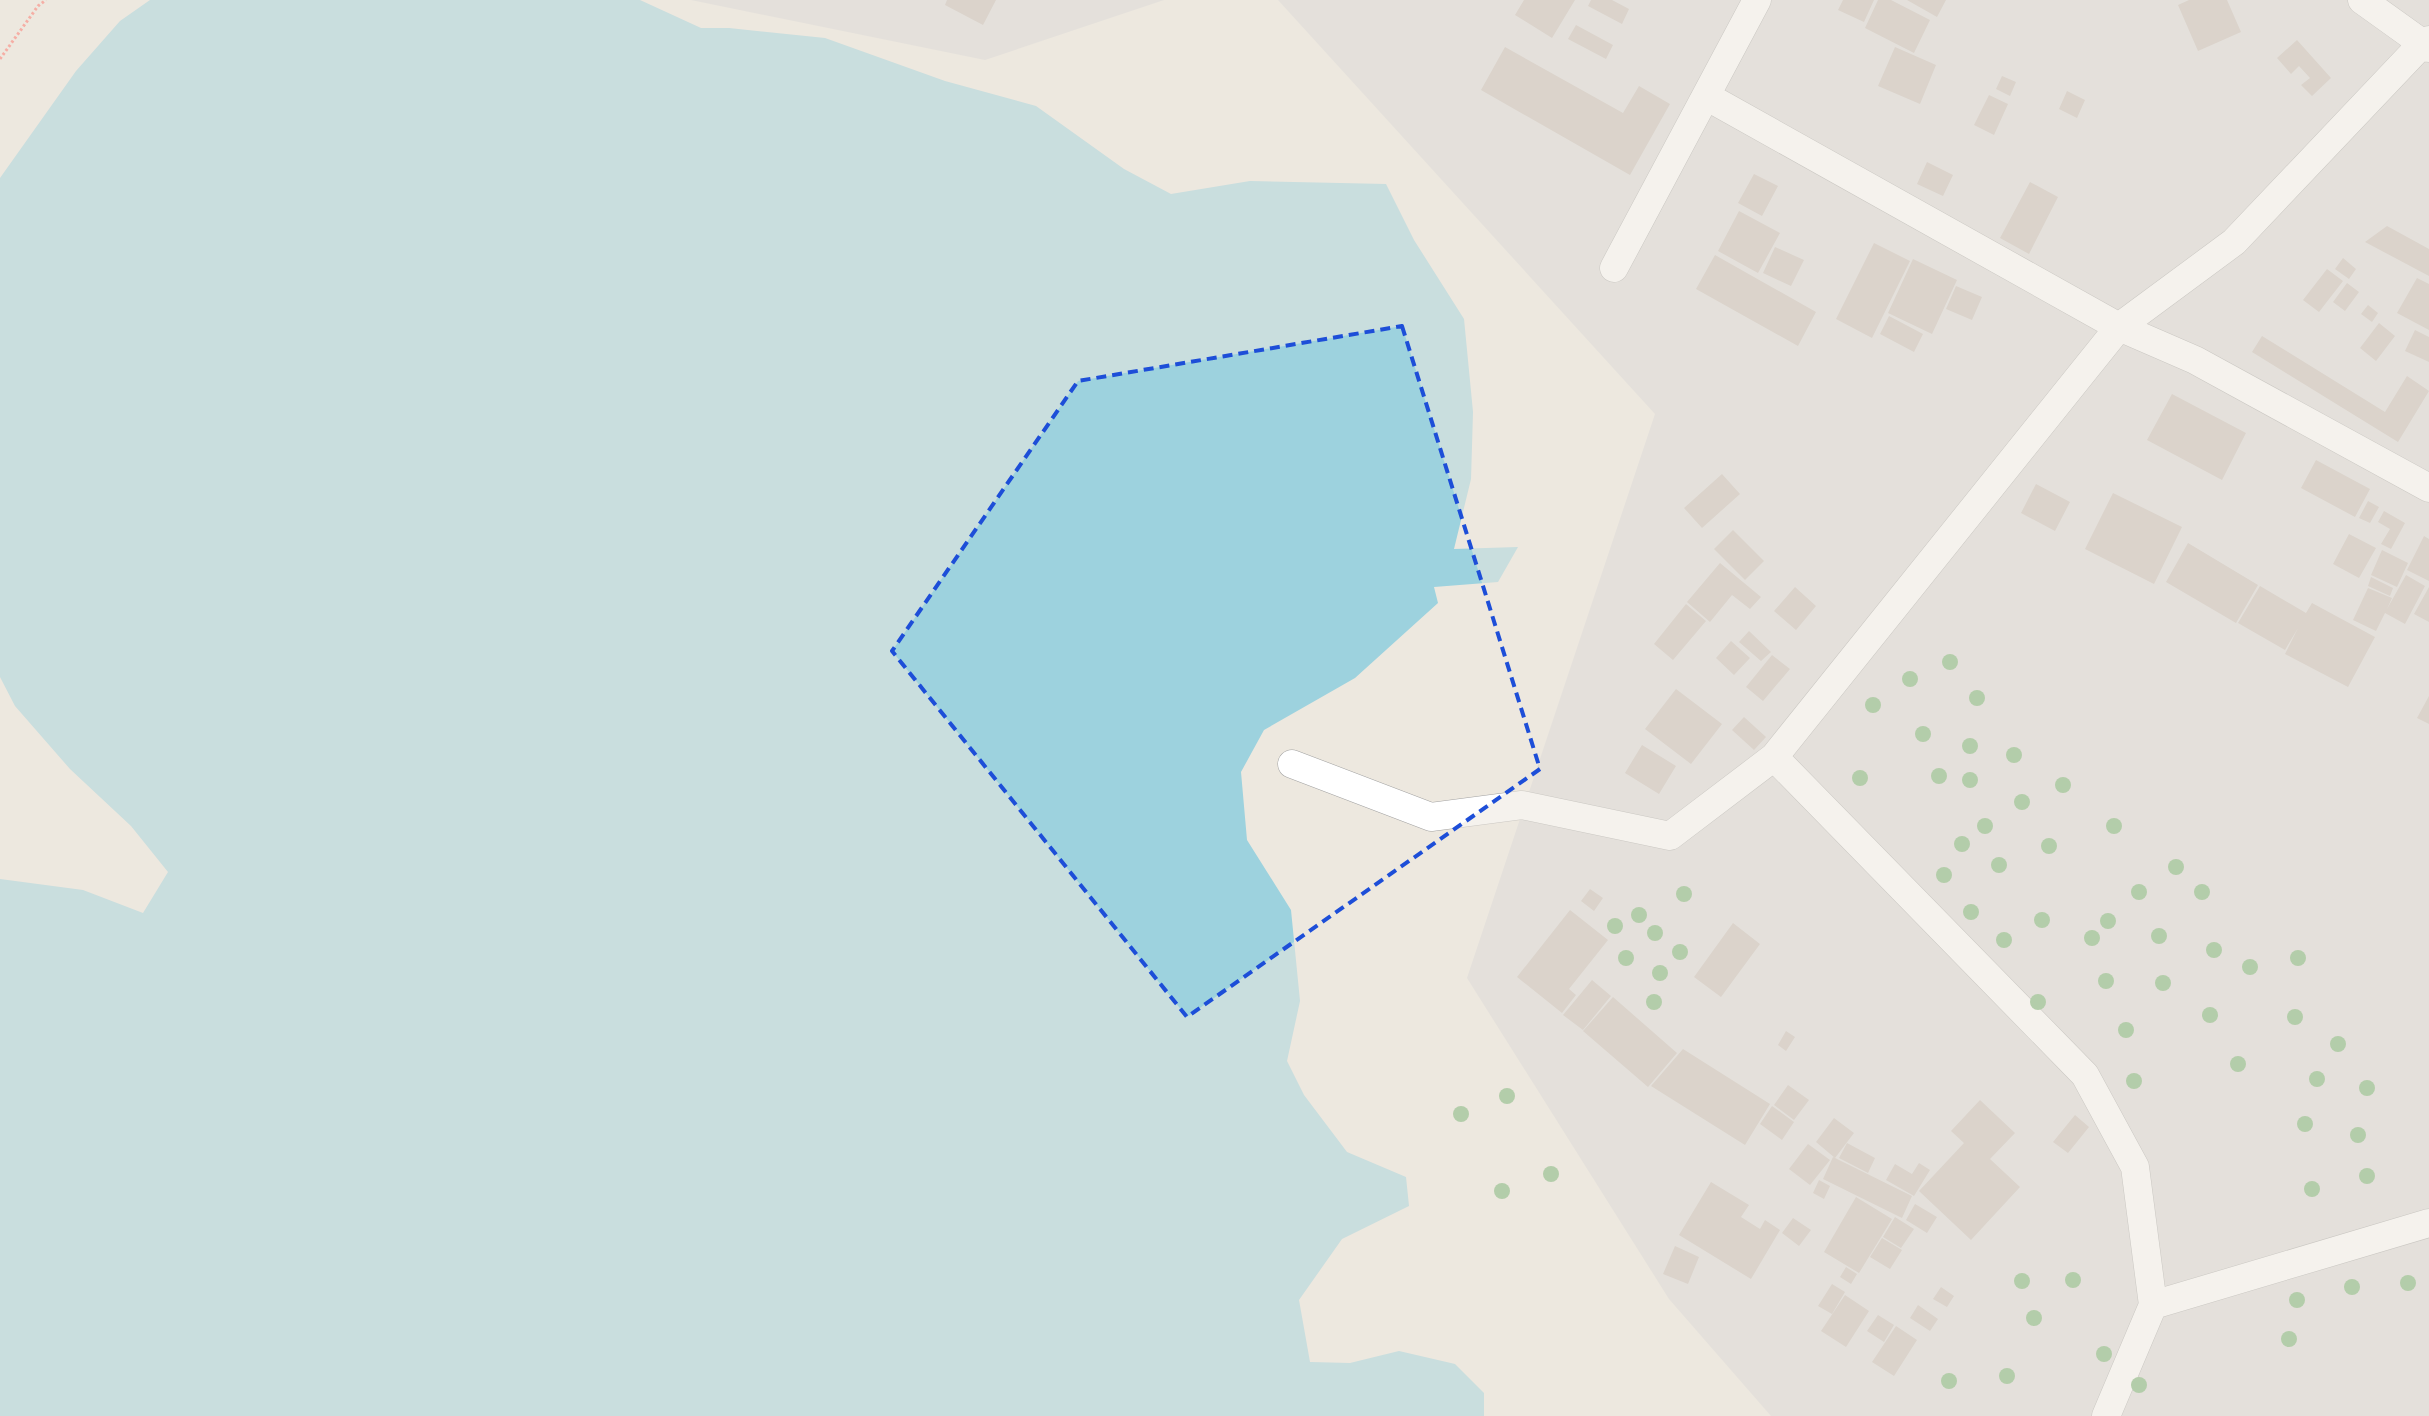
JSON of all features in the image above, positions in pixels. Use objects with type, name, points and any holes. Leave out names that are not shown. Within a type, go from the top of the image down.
[{"type":"street","points":[[1614,268],[1757,0]]},
{"type":"street","points":[[1292,764],[1431,817],[1522,806],[1670,836],[1774,756],[2119,327],[2234,242],[2427,44],[2362,0]]},
{"type":"street","points":[[1706,96],[2119,327],[2195,360],[2429,488]]},
{"type":"street","points":[[1774,756],[2085,1075],[2135,1167],[2153,1306],[2106,1416]]},
{"type":"street","points":[[2153,1306],[2429,1223]]},
{"type":"path","points":[[0,58],[38,6],[46,0]]},
{"type":"highlighted area","points":[[1402,326],[1540,769],[1187,1017],[892,651],[1078,381]]},
{"type":"shaded area","points":[[691,0],[1164,0],[985,60]]},
{"type":"shaded area","points":[[1278,0],[2429,0],[2429,1416],[1771,1416],[1669,1299],[1467,978],[1655,414]]},
{"type":"water","points":[[150,0],[640,0],[701,28],[729,28],[825,38],[945,81],[1036,106],[1124,169],[1171,194],[1250,181],[1386,184],[1414,240],[1464,319],[1473,412],[1471,479],[1454,549],[1518,547],[1498,582],[1434,587],[1438,603],[1355,678],[1264,730],[1241,772],[1247,840],[1291,910],[1300,1001],[1287,1061],[1304,1095],[1347,1152],[1406,1177],[1409,1206],[1342,1239],[1299,1300],[1310,1362],[1350,1363],[1399,1351],[1455,1364],[1484,1393],[1484,1416],[0,1416],[0,879],[83,890],[143,913],[168,872],[131,826],[70,769],[15,706],[0,677],[0,178],[76,71],[120,21]]},
{"type":"building","points":[[947,0],[996,0],[983,25],[945,5]]},
{"type":"building","points":[[1524,0],[1575,0],[1552,38],[1515,15]]},
{"type":"building","points":[[1591,0],[1612,0],[1629,9],[1622,24],[1588,6]]},
{"type":"building","points":[[1843,0],[1874,0],[1864,22],[1838,10]]},
{"type":"building","points":[[1878,0],[1891,0],[1930,20],[1914,53],[1865,28]]},
{"type":"building","points":[[1907,0],[1946,0],[1937,17]]},
{"type":"building","points":[[2189,0],[2227,0],[2241,32],[2198,51],[2178,5]]},
{"type":"building","points":[[1576,25],[1613,45],[1606,59],[1568,39]]},
{"type":"building","points":[[2297,40],[2331,78],[2312,96],[2301,85],[2310,78],[2299,66],[2291,74],[2277,58]]},
{"type":"building","points":[[1505,47],[1623,113],[1639,86],[1670,104],[1630,175],[1481,90]]},
{"type":"building","points":[[1895,47],[1936,65],[1920,104],[1878,86]]},
{"type":"building","points":[[2002,76],[2016,82],[2010,96],[1996,89]]},
{"type":"building","points":[[2067,91],[2085,100],[2077,118],[2059,109]]},
{"type":"building","points":[[1989,95],[2008,104],[1994,135],[1974,125]]},
{"type":"building","points":[[1927,162],[1953,175],[1943,196],[1917,184]]},
{"type":"building","points":[[1754,174],[1778,186],[1762,216],[1738,203]]},
{"type":"building","points":[[2030,182],[2058,197],[2029,254],[2000,238]]},
{"type":"building","points":[[1739,211],[1780,233],[1758,273],[1718,251]]},
{"type":"building","points":[[2387,226],[2429,249],[2429,276],[2365,242]]},
{"type":"building","points":[[1874,243],[1910,261],[1872,338],[1836,319]]},
{"type":"building","points":[[1775,247],[1804,260],[1791,286],[1763,273]]},
{"type":"building","points":[[1715,255],[1816,312],[1798,346],[1696,289]]},
{"type":"building","points":[[2343,258],[2356,269],[2349,279],[2335,269]]},
{"type":"building","points":[[1913,259],[1957,280],[1932,334],[1888,313]]},
{"type":"building","points":[[2327,269],[2343,281],[2319,312],[2303,300]]},
{"type":"building","points":[[2417,278],[2429,284],[2429,330],[2397,313]]},
{"type":"building","points":[[2347,283],[2359,292],[2345,311],[2333,302]]},
{"type":"building","points":[[1956,286],[1982,297],[1972,320],[1946,309]]},
{"type":"building","points":[[2368,305],[2378,313],[2372,322],[2361,314]]},
{"type":"building","points":[[1889,316],[1923,334],[1914,352],[1880,334]]},
{"type":"building","points":[[2379,323],[2395,336],[2376,361],[2360,348]]},
{"type":"building","points":[[2415,330],[2429,337],[2429,362],[2405,351]]},
{"type":"building","points":[[2262,336],[2385,412],[2407,376],[2429,391],[2398,442],[2252,352]]},
{"type":"building","points":[[2172,394],[2246,433],[2222,480],[2147,440]]},
{"type":"building","points":[[2316,460],[2370,489],[2355,517],[2301,488]]},
{"type":"building","points":[[1722,474],[1740,494],[1702,528],[1684,508]]},
{"type":"building","points":[[2036,484],[2070,502],[2055,531],[2021,513]]},
{"type":"building","points":[[2113,493],[2182,527],[2154,584],[2085,549]]},
{"type":"building","points":[[2368,501],[2379,507],[2370,523],[2359,518]]},
{"type":"building","points":[[2384,511],[2405,523],[2391,549],[2381,544],[2390,529],[2378,522]]},
{"type":"building","points":[[1733,530],[1764,561],[1745,580],[1714,549]]},
{"type":"building","points":[[2349,534],[2376,548],[2359,578],[2333,564]]},
{"type":"building","points":[[2424,536],[2429,539],[2429,581],[2407,570]]},
{"type":"building","points":[[2188,543],[2258,585],[2236,623],[2166,582]]},
{"type":"building","points":[[2382,550],[2408,563],[2397,587],[2371,575]]},
{"type":"building","points":[[1720,563],[1761,597],[1750,609],[1732,595],[1710,622],[1687,602]]},
{"type":"building","points":[[2406,575],[2425,586],[2405,624],[2385,613],[2376,631],[2353,620],[2368,588],[2392,598],[2387,609]]},
{"type":"building","points":[[2371,577],[2393,588],[2390,596],[2368,586]]},
{"type":"building","points":[[2260,586],[2306,613],[2312,603],[2375,637],[2348,687],[2285,654],[2298,628],[2285,650],[2238,623]]},
{"type":"building","points":[[1795,587],[1816,606],[1796,630],[1774,611]]},
{"type":"building","points":[[2429,587],[2429,622],[2414,614]]},
{"type":"building","points":[[1686,604],[1706,621],[1673,660],[1654,644]]},
{"type":"building","points":[[1749,631],[1771,652],[1761,661],[1739,642]]},
{"type":"building","points":[[1731,641],[1750,658],[1734,675],[1716,658]]},
{"type":"building","points":[[1772,655],[1790,669],[1763,701],[1746,687]]},
{"type":"building","points":[[1676,689],[1722,724],[1691,764],[1645,729]]},
{"type":"building","points":[[2429,696],[2429,724],[2417,718]]},
{"type":"building","points":[[1744,717],[1766,737],[1754,750],[1732,730]]},
{"type":"building","points":[[1642,745],[1676,766],[1659,794],[1625,773]]},
{"type":"building","points":[[1590,889],[1603,898],[1594,911],[1581,901]]},
{"type":"building","points":[[1570,910],[1608,940],[1569,989],[1576,995],[1562,1013],[1517,977]]},
{"type":"building","points":[[1733,923],[1760,944],[1721,997],[1694,977]]},
{"type":"building","points":[[1592,980],[1611,996],[1583,1030],[1563,1015]]},
{"type":"building","points":[[1613,997],[1677,1053],[1648,1087],[1583,1031]]},
{"type":"building","points":[[1786,1031],[1795,1037],[1786,1051],[1778,1045]]},
{"type":"building","points":[[1683,1049],[1770,1104],[1745,1145],[1651,1086]]},
{"type":"building","points":[[1788,1085],[1809,1100],[1794,1120],[1774,1105]]},
{"type":"building","points":[[1980,1100],[2015,1133],[1990,1159],[2020,1187],[1971,1240],[1919,1191],[1964,1143],[1951,1131]]},
{"type":"building","points":[[1772,1106],[1794,1122],[1782,1140],[1760,1124]]},
{"type":"building","points":[[2075,1115],[2089,1127],[2068,1153],[2053,1142]]},
{"type":"building","points":[[1834,1118],[1854,1133],[1835,1158],[1816,1142]]},
{"type":"building","points":[[1847,1143],[1875,1158],[1868,1173],[1839,1158]]},
{"type":"building","points":[[1808,1144],[1830,1160],[1810,1185],[1789,1169]]},
{"type":"building","points":[[1833,1157],[1912,1196],[1902,1218],[1823,1179]]},
{"type":"building","points":[[1919,1163],[1930,1170],[1914,1196],[1886,1180],[1895,1164],[1912,1174]]},
{"type":"building","points":[[1819,1180],[1830,1186],[1824,1199],[1813,1193]]},
{"type":"building","points":[[1711,1182],[1749,1205],[1741,1217],[1760,1229],[1765,1220],[1780,1230],[1751,1279],[1679,1235]]},
{"type":"building","points":[[1856,1197],[1892,1219],[1859,1273],[1824,1252]]},
{"type":"building","points":[[1915,1204],[1937,1217],[1927,1233],[1906,1220]]},
{"type":"building","points":[[1895,1217],[1914,1229],[1901,1248],[1883,1237]]},
{"type":"building","points":[[1793,1218],[1811,1230],[1799,1246],[1782,1233]]},
{"type":"building","points":[[1882,1238],[1902,1250],[1890,1269],[1870,1257]]},
{"type":"building","points":[[1675,1246],[1699,1257],[1688,1284],[1663,1274]]},
{"type":"building","points":[[1846,1267],[1857,1274],[1851,1284],[1840,1277]]},
{"type":"building","points":[[1832,1284],[1845,1292],[1832,1314],[1818,1306]]},
{"type":"building","points":[[1941,1287],[1954,1296],[1947,1307],[1933,1299]]},
{"type":"building","points":[[1845,1295],[1869,1311],[1846,1347],[1821,1331]]},
{"type":"building","points":[[1918,1305],[1938,1319],[1930,1331],[1910,1318]]},
{"type":"building","points":[[1878,1315],[1894,1325],[1884,1342],[1867,1331]]},
{"type":"building","points":[[1896,1326],[1917,1340],[1894,1376],[1872,1362]]}]
